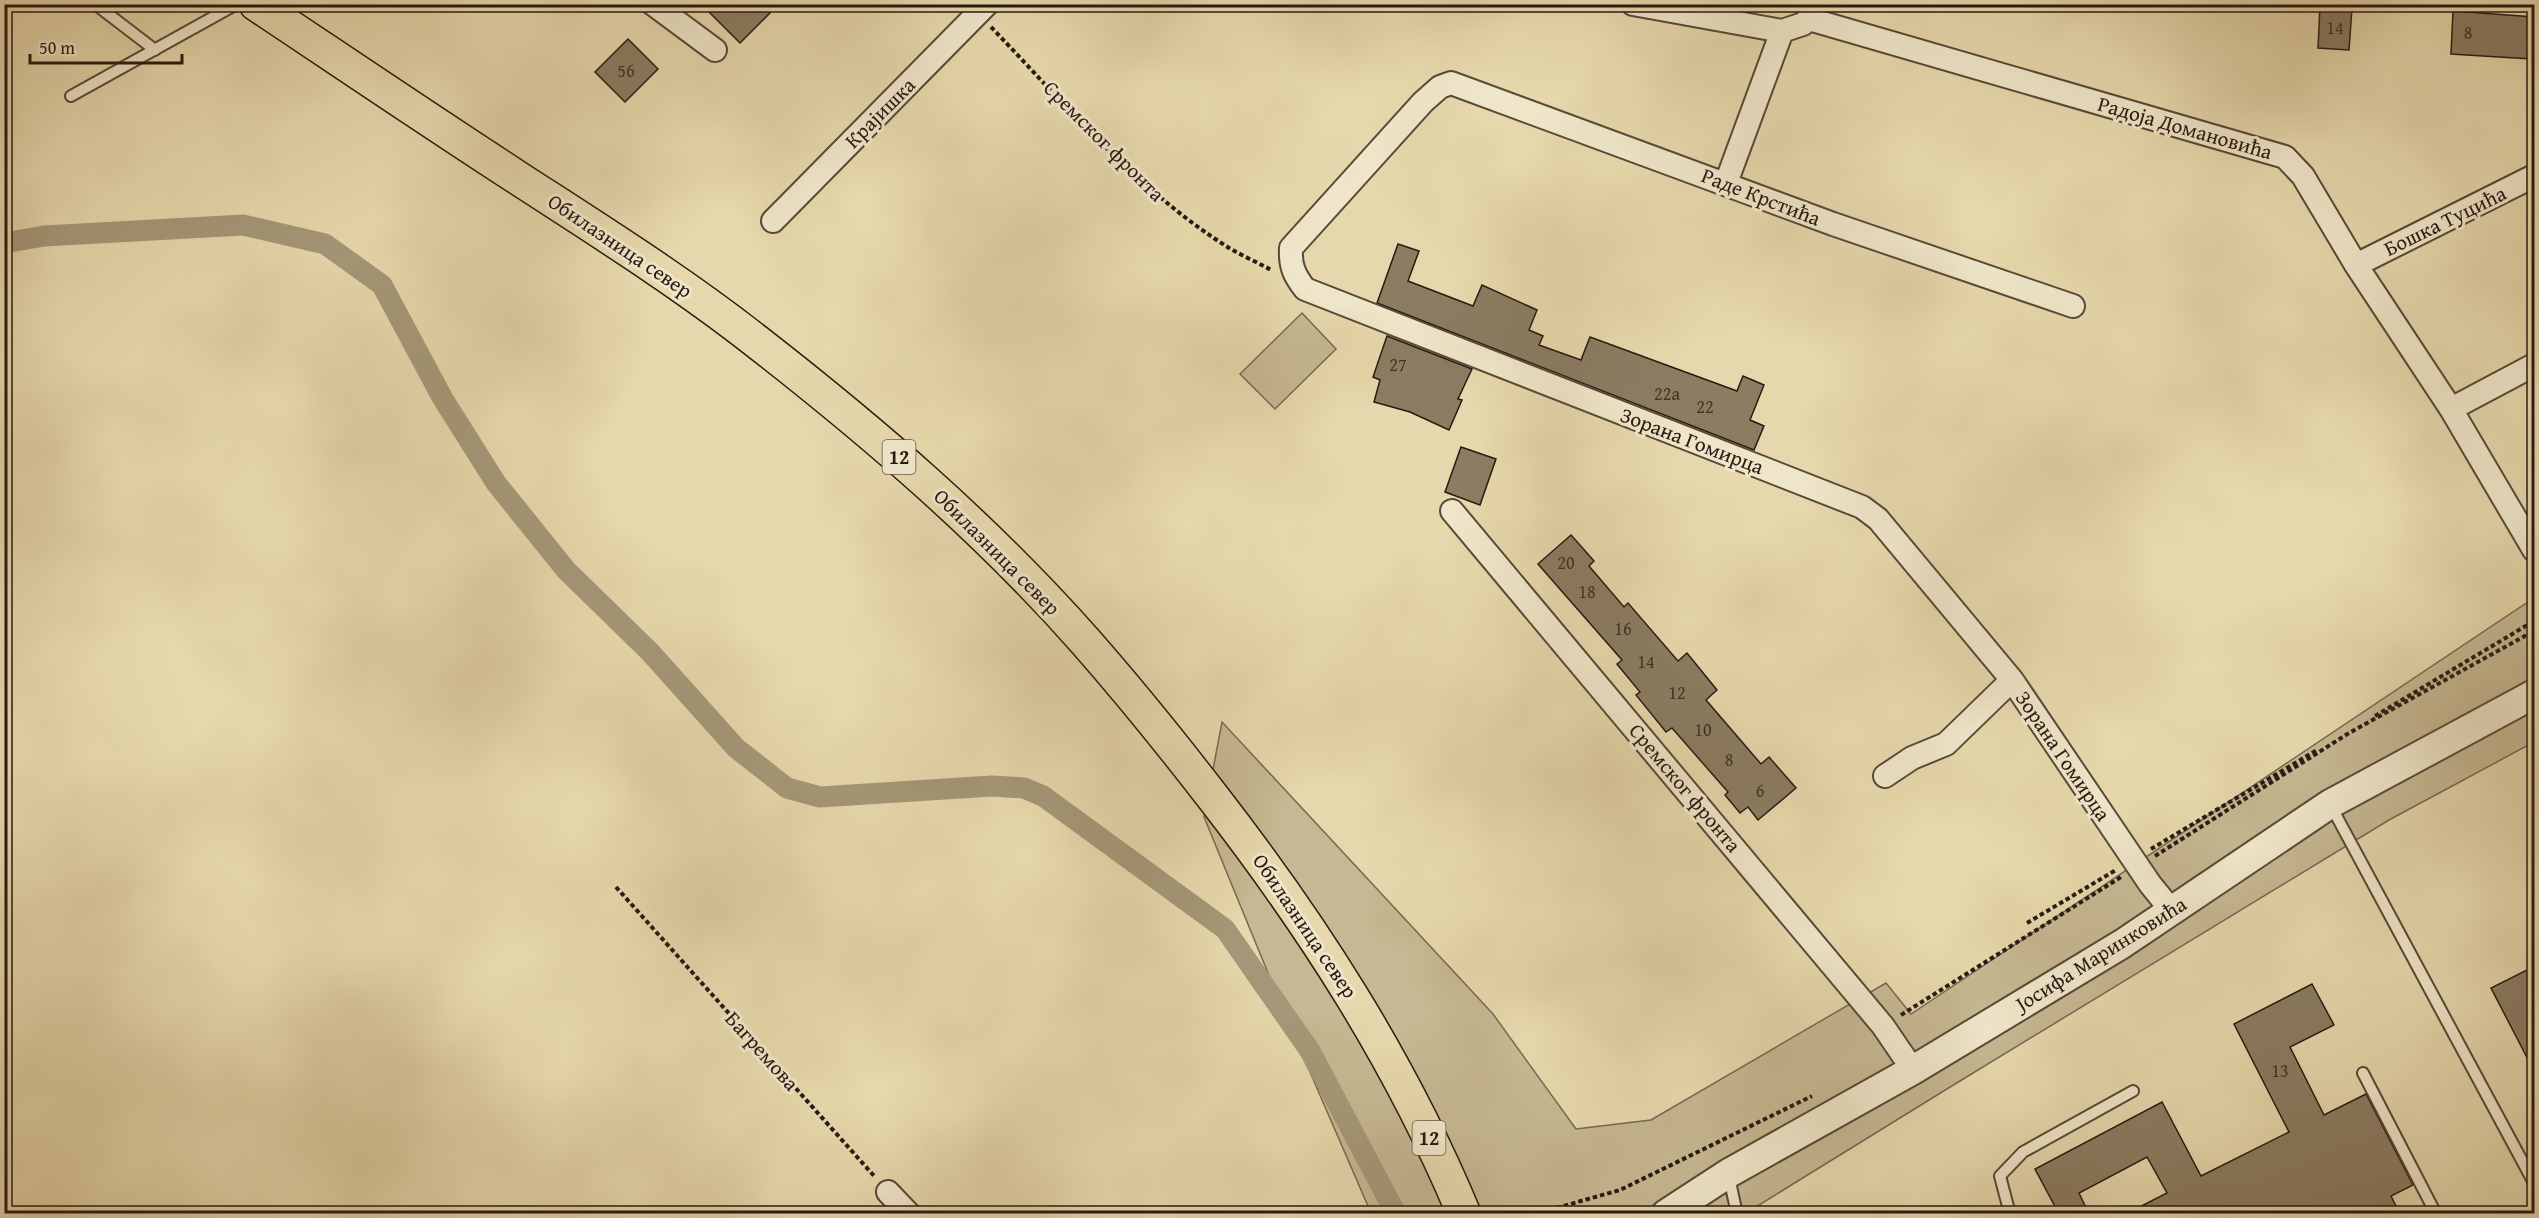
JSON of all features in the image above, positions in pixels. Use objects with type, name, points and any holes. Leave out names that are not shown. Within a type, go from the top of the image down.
[{"type":"main road","name":"Обилазница север","points":[[256,4],[596,228],[753,338],[884,444],[972,524],[1082,637],[1158,726],[1273,874],[1348,988],[1392,1065],[1438,1156],[1464,1214]]},
{"type":"street","points":[[653,4],[715,50]]},
{"type":"street","points":[[1633,4],[1782,31],[1726,183]]},
{"type":"street","name":"Крајишка","points":[[773,221],[982,9]]},
{"type":"street","name":"Радоја Домановића","points":[[1782,31],[1803,24],[1810,12],[2285,157],[2303,176],[2356,265],[2451,409],[2535,550]]},
{"type":"street","name":"Раде Крстића","points":[[1305,289],[1294,274],[1290,262],[1291,248],[1423,102],[1440,87],[1451,83],[1833,224],[2073,306]]},
{"type":"street","name":"Бошка Туцића","points":[[2356,265],[2535,176]]},
{"type":"street","name":"Зорана Гомирца","points":[[1305,289],[1862,507],[1878,519],[2012,680],[2136,863],[2171,910]]},
{"type":"street","points":[[2451,409],[2535,365]]},
{"type":"street","name":"Сремског фронта","points":[[1452,511],[1883,1026],[1913,1070]]},
{"type":"street","points":[[1885,776],[1912,758],[1946,744],[2012,680]]},
{"type":"street","name":"Јосифа Маринковића","points":[[1666,1214],[1729,1173],[1913,1070],[2122,944],[2330,804],[2535,694]]},
{"type":"street","points":[[888,1192],[909,1214]]},
{"type":"lane","points":[[95,4],[155,50]]},
{"type":"lane","points":[[71,96],[237,4]]},
{"type":"lane","points":[[2330,804],[2535,1183]]},
{"type":"lane","points":[[2363,1073],[2436,1214]]},
{"type":"lane","points":[[2010,1214],[2000,1176],[2023,1152],[2133,1091]]},
{"type":"lane","points":[[1729,1173],[1737,1214]]},
{"type":"path","name":"Сремског фронта","points":[[982,9],[1136,177],[1164,201],[1227,247],[1305,289]]},
{"type":"path","points":[[2027,922],[2136,863],[2535,621]]},
{"type":"path","points":[[1883,1026],[2136,863],[2349,733],[2535,632]]},
{"type":"path","name":"Багремова","points":[[616,887],[888,1192]]},
{"type":"path","points":[[1535,1214],[1620,1190],[1818,1094]]},
{"type":"shaded area","points":[[1302,313],[1336,349],[1275,409],[1240,374]]},
{"type":"shaded area","points":[[2534,598],[2534,742],[2389,820],[1746,1213],[1371,1213],[1284,1012],[1204,817],[1222,722],[1493,1014],[1576,1129],[1651,1120],[1886,983],[1911,1014]]},
{"type":"building","points":[[701,4],[762,4],[770,13],[740,43]]},
{"type":"building","points":[[2320,6],[2352,8],[2349,50],[2318,48]]},
{"type":"building","points":[[2453,11],[2534,17],[2531,59],[2451,54]]},
{"type":"building","points":[[628,39],[658,69],[625,102],[595,72]]},
{"type":"building","points":[[1398,244],[1419,251],[1408,281],[1473,306],[1482,285],[1537,310],[1529,330],[1543,336],[1539,345],[1581,360],[1590,337],[1737,391],[1743,376],[1764,385],[1750,420],[1764,426],[1754,450],[1377,303]]},
{"type":"building","points":[[1387,336],[1472,369],[1458,399],[1462,400],[1449,430],[1410,412],[1374,402],[1380,380],[1373,377]]},
{"type":"building","points":[[1461,447],[1496,459],[1480,505],[1445,492]]},
{"type":"building","points":[[1571,535],[1594,561],[1589,566],[1624,607],[1628,603],[1678,661],[1687,653],[1717,690],[1706,700],[1761,764],[1769,757],[1796,788],[1758,820],[1748,807],[1740,813],[1725,795],[1728,792],[1672,728],[1666,732],[1636,695],[1640,692],[1617,664],[1622,660],[1538,564]]},
{"type":"building","points":[[2535,966],[2535,1073],[2491,988]]},
{"type":"building","points":[[2312,984],[2334,1025],[2290,1047],[2324,1115],[2366,1094],[2413,1185],[2391,1196],[2400,1214],[2126,1214],[2167,1193],[2147,1157],[2079,1193],[2089,1214],[2059,1214],[2035,1169],[2162,1102],[2201,1176],[2289,1132],[2234,1024]]},
{"type":"waterway","points":[[4,243],[44,236],[243,225],[325,244],[382,285],[443,399],[496,483],[566,570],[650,652],[736,748],[787,788],[820,797],[992,786],[1024,788],[1043,796],[1225,929],[1310,1051],[1396,1214]]}]
